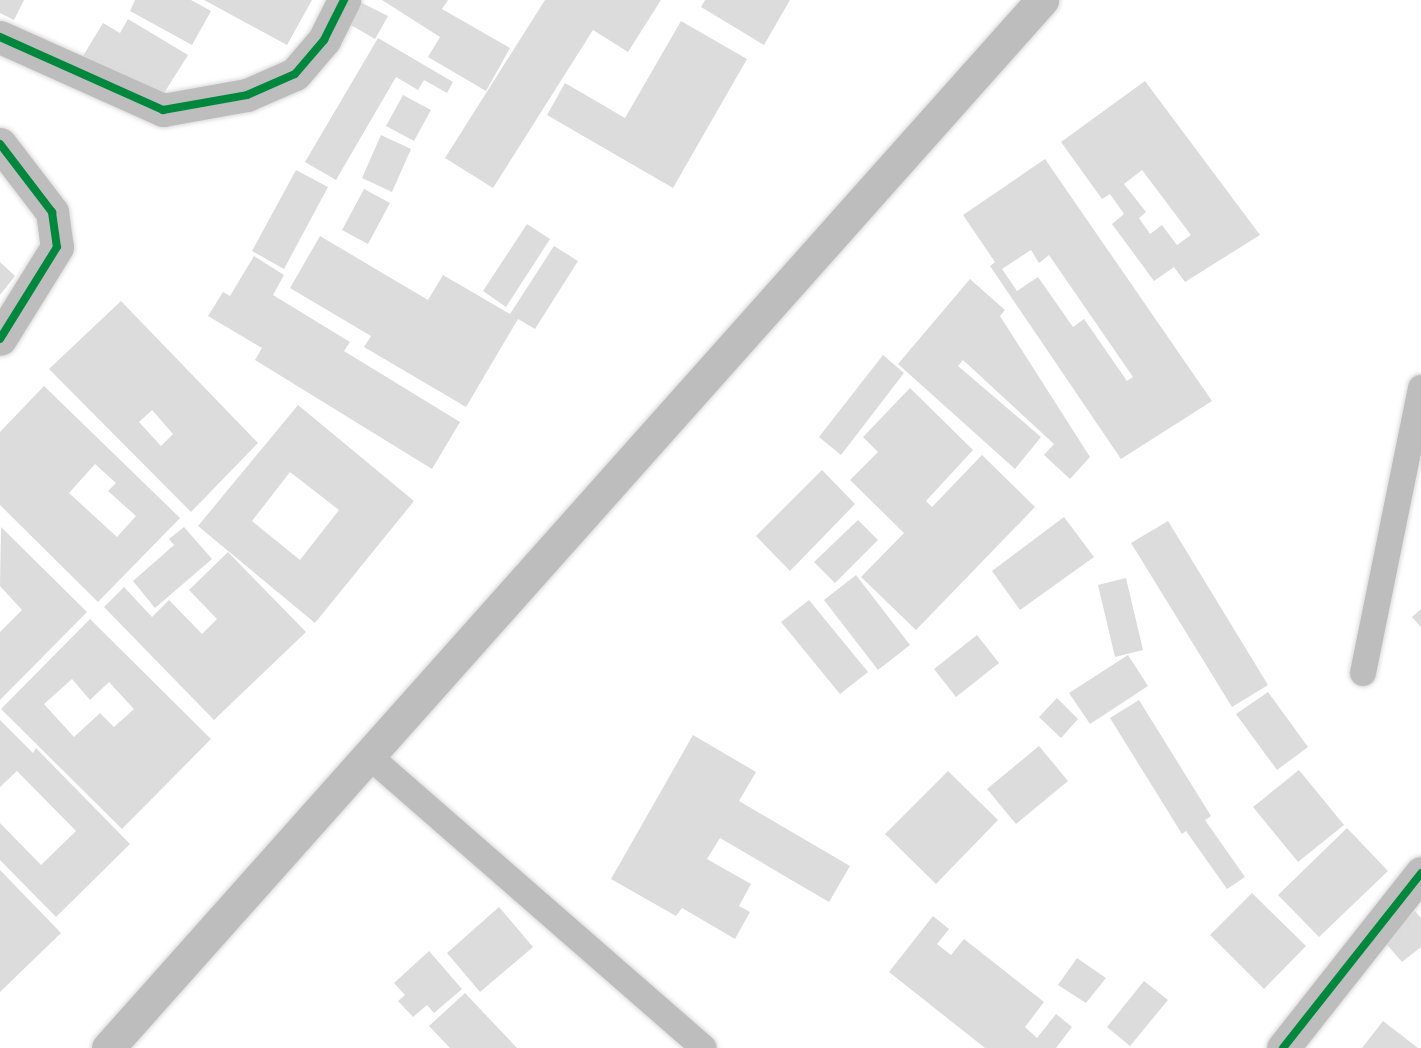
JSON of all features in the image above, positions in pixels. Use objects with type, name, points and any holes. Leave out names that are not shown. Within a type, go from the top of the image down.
[{"type":"main road","points":[[0,37],[163,110],[247,95],[295,74],[324,40],[344,0]]},
{"type":"main road","points":[[108,1048],[1041,0]]},
{"type":"main road","points":[[0,144],[52,212],[57,247],[0,339]]},
{"type":"main road","points":[[1283,1048],[1421,873]]},
{"type":"lane","points":[[1363,673],[1421,388]]},
{"type":"lane","points":[[369,756],[704,1048]]},
{"type":"building","points":[[0,0],[24,0],[14,20],[0,13]]},
{"type":"building","points":[[135,0],[191,0],[211,11],[192,45],[130,11]]},
{"type":"building","points":[[204,0],[312,0],[287,45]]},
{"type":"building","points":[[356,0],[388,16],[375,39],[344,21]]},
{"type":"building","points":[[382,0],[448,0],[442,9],[510,48],[486,91],[428,57],[440,37]]},
{"type":"building","points":[[545,0],[661,0],[628,52],[593,30],[493,188],[445,158]]},
{"type":"building","points":[[705,0],[790,0],[764,45],[701,7]]},
{"type":"building","points":[[128,19],[188,55],[159,101],[83,56],[103,23],[120,33]]},
{"type":"building","points":[[681,21],[747,59],[673,188],[547,115],[565,83],[625,118]]},
{"type":"building","points":[[378,38],[453,82],[447,93],[424,80],[418,90],[396,77],[336,180],[305,162]]},
{"type":"building","points":[[1145,81],[1260,235],[1185,282],[1174,267],[1154,281],[1112,224],[1124,214],[1110,194],[1102,199],[1061,142]],"holes":[[[1142,170],[1191,235],[1177,245],[1162,225],[1150,234],[1139,218],[1146,212],[1124,184]]]},
{"type":"building","points":[[403,95],[431,110],[414,141],[386,126]]},
{"type":"building","points":[[381,135],[411,149],[392,192],[362,178]]},
{"type":"building","points":[[1045,159],[1212,401],[1121,459],[990,266],[995,262],[963,215]],"holes":[[[1031,250],[1039,263],[1049,255],[1133,377],[1127,381],[1084,319],[1073,327],[1038,277],[1017,291],[1002,269]]]},
{"type":"building","points":[[296,170],[328,187],[284,269],[252,251]]},
{"type":"building","points":[[364,189],[390,203],[368,244],[342,230]]},
{"type":"building","points":[[527,224],[550,239],[506,307],[483,291]]},
{"type":"building","points":[[320,236],[428,300],[443,275],[510,314],[554,246],[578,261],[535,329],[518,319],[466,407],[364,347],[371,336],[290,288]]},
{"type":"building","points":[[254,256],[284,275],[273,295],[350,342],[344,351],[460,422],[432,469],[255,360],[262,348],[208,316],[223,292],[230,296]]},
{"type":"building","points":[[0,262],[15,276],[0,295]]},
{"type":"building","points":[[970,279],[1005,310],[1000,316],[1090,457],[1070,479],[1044,455],[1054,444],[963,360],[958,366],[1041,437],[1015,469],[898,364]]},
{"type":"building","points":[[121,301],[258,443],[191,512],[49,369]],"holes":[[[152,410],[173,434],[161,446],[139,422]]]},
{"type":"building","points":[[883,355],[904,373],[841,455],[819,437]]},
{"type":"building","points":[[44,386],[180,518],[98,602],[0,505],[0,432]],"holes":[[[95,464],[116,483],[108,491],[136,516],[117,537],[69,493]]]},
{"type":"building","points":[[910,388],[973,450],[926,501],[932,507],[982,455],[1035,507],[916,630],[861,577],[904,533],[850,480],[878,452],[863,437]]},
{"type":"building","points":[[298,405],[414,501],[315,623],[198,526]],"holes":[[[290,472],[339,510],[300,560],[252,521]]]},
{"type":"building","points":[[822,470],[855,504],[790,571],[756,536]]},
{"type":"building","points":[[1064,517],[1094,557],[1020,610],[992,571]]},
{"type":"building","points":[[858,520],[878,540],[835,583],[814,562]]},
{"type":"building","points":[[1168,521],[1268,685],[1232,707],[1131,543]]},
{"type":"building","points":[[1,527],[87,612],[0,700],[0,632],[22,610],[0,586]]},
{"type":"building","points":[[184,527],[212,559],[155,608],[133,581],[174,545],[169,539]]},
{"type":"building","points":[[228,552],[306,632],[214,720],[104,607],[124,587],[152,617],[169,600],[202,634],[217,619],[189,590]]},
{"type":"building","points":[[856,575],[910,645],[878,670],[824,600]]},
{"type":"building","points":[[1126,578],[1143,650],[1115,657],[1098,585]]},
{"type":"building","points":[[809,600],[868,672],[840,694],[781,622]]},
{"type":"building","points":[[1421,609],[1421,627],[1412,617]]},
{"type":"building","points":[[90,619],[211,739],[122,829],[1,709]],"holes":[[[72,679],[90,700],[109,682],[134,709],[114,727],[100,713],[74,737],[44,704]]]},
{"type":"building","points":[[977,635],[999,663],[956,697],[934,669]]},
{"type":"building","points":[[1128,655],[1148,686],[1090,724],[1069,693]]},
{"type":"building","points":[[1268,692],[1308,747],[1277,770],[1236,714]]},
{"type":"building","points":[[1057,698],[1078,719],[1061,738],[1039,717]]},
{"type":"building","points":[[1139,700],[1211,816],[1205,820],[1245,877],[1227,889],[1186,831],[1182,834],[1110,718]]},
{"type":"building","points":[[0,720],[33,753],[36,748],[130,844],[56,917],[0,860],[0,823],[41,865],[76,831],[17,771],[0,787]]},
{"type":"building","points":[[693,735],[756,772],[739,801],[850,866],[829,902],[720,838],[707,859],[751,884],[739,906],[750,912],[735,939],[682,908],[676,916],[611,879]]},
{"type":"building","points":[[1039,746],[1068,781],[1016,824],[987,789]]},
{"type":"building","points":[[1299,770],[1344,825],[1298,862],[1253,807]]},
{"type":"building","points":[[948,771],[998,820],[936,884],[885,834]]},
{"type":"building","points":[[1347,828],[1388,871],[1319,937],[1278,895]]},
{"type":"building","points":[[0,870],[61,933],[0,992]]},
{"type":"building","points":[[1252,893],[1306,946],[1264,989],[1210,935]]},
{"type":"building","points":[[499,907],[533,947],[480,992],[447,953]]},
{"type":"building","points":[[1415,911],[1421,918],[1421,947],[1402,962],[1381,938]]},
{"type":"building","points":[[933,916],[949,929],[937,944],[951,955],[964,939],[1044,1002],[1025,1027],[1037,1038],[1056,1014],[1072,1027],[1056,1048],[985,1048],[889,972]]},
{"type":"building","points":[[429,951],[462,989],[434,1013],[427,1005],[413,1017],[398,1001],[405,995],[394,983]]},
{"type":"building","points":[[1077,958],[1106,978],[1086,1003],[1058,985]]},
{"type":"building","points":[[1144,981],[1168,1000],[1130,1046],[1107,1027]]},
{"type":"building","points":[[465,993],[517,1048],[450,1048],[429,1026]]},
{"type":"building","points":[[1383,1021],[1418,1048],[1362,1048]]},
{"type":"cycle path","points":[[0,37],[163,110],[247,95],[295,74],[324,40],[344,0]]},
{"type":"cycle path","points":[[0,144],[52,212],[57,247],[0,339]]},
{"type":"cycle path","points":[[1283,1048],[1421,873]]}]
